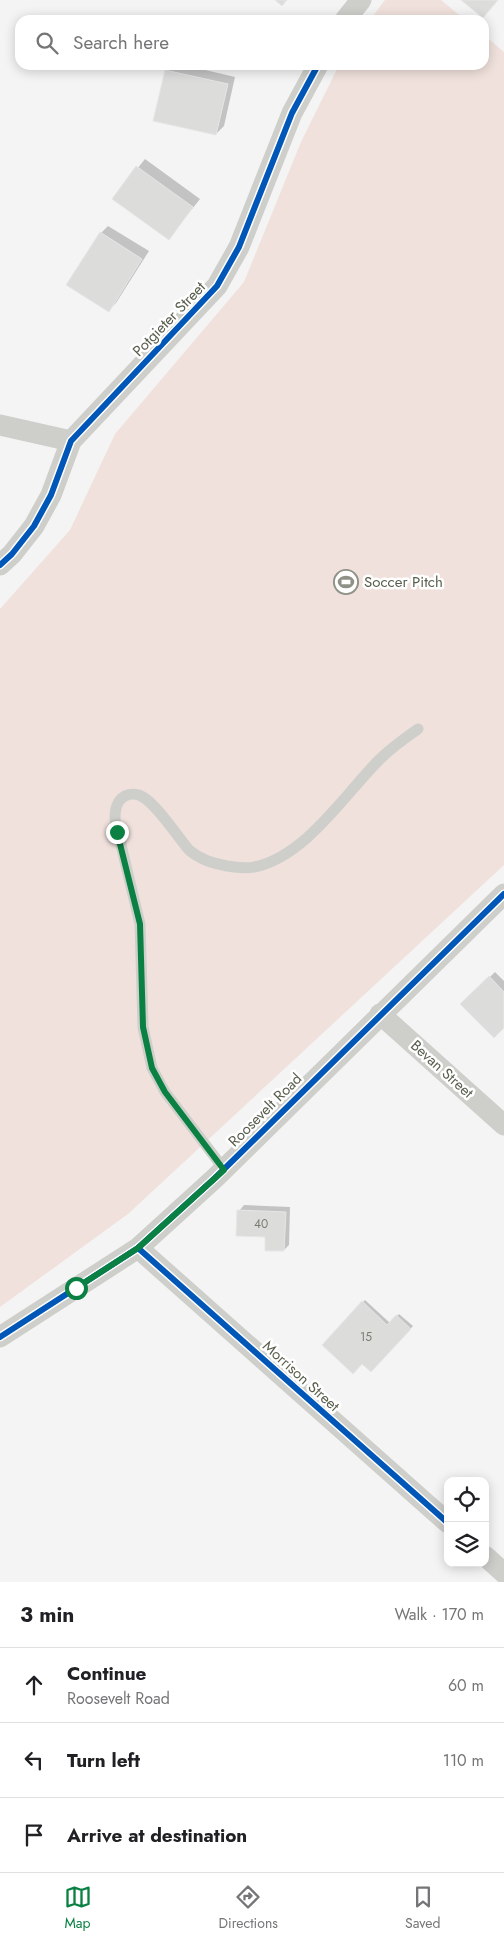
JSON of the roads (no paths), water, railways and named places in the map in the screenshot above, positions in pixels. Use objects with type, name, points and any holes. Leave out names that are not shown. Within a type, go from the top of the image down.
[{"type":"street","points":[[349,15],[361,0]]},
{"type":"street","name":"Potgieter Street","points":[[0,565],[12,554],[34,526],[51,495],[71,441],[217,286],[239,248],[292,113],[315,70]]},
{"type":"street","points":[[0,425],[71,441]]},
{"type":"street","name":"Roosevelt Road","points":[[0,1337],[138,1248],[224,1170],[380,1014],[504,894]]},
{"type":"street","name":"Bevan Street","points":[[380,1014],[504,1124]]},
{"type":"street","name":"Morrison Street","points":[[138,1248],[447,1522]]},
{"type":"street","points":[[489,1560],[504,1573]]},
{"type":"lane","points":[[224,1170],[165,1092],[152,1068],[143,1027],[140,924],[115,820],[117,803],[129,795],[142,796],[189,850],[204,860],[243,868],[258,866],[296,847],[310,836],[388,751],[418,729]]},
{"type":"place","name":"Soccer Pitch","points":[[346,582]]}]
